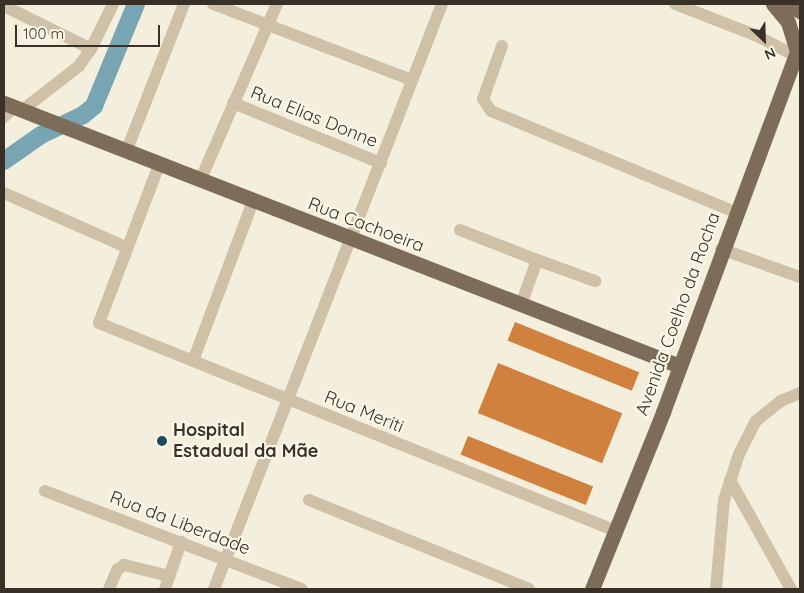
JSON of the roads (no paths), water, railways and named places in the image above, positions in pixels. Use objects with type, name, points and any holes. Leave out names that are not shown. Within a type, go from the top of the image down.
[{"type":"main road","points":[[773,4],[788,22],[796,49]]},
{"type":"main road","points":[[786,4],[800,10]]},
{"type":"main road","name":"Avenida Coelho da Rocha","points":[[592,589],[680,366],[721,249],[796,49]]},
{"type":"main road","name":"Rua Cachoeira","points":[[10,110],[40,118],[680,366]]},
{"type":"street","points":[[10,110],[64,80],[92,49],[113,4]]},
{"type":"street","points":[[126,152],[184,4]]},
{"type":"street","points":[[213,4],[412,80]]},
{"type":"street","points":[[200,181],[277,4]]},
{"type":"street","points":[[214,589],[224,559],[352,240],[442,4]]},
{"type":"street","points":[[675,4],[796,49]]},
{"type":"street","points":[[4,6],[92,49]]},
{"type":"street","points":[[502,46],[483,99],[491,111],[735,212]]},
{"type":"street","name":"Rua Elias Donne","points":[[233,104],[381,163]]},
{"type":"street","points":[[4,193],[126,248],[159,165]]},
{"type":"street","points":[[193,361],[253,201]]},
{"type":"street","points":[[460,230],[595,281]]},
{"type":"street","name":"Rua Meriti","points":[[126,248],[99,323],[288,401],[616,531]]},
{"type":"street","points":[[721,249],[800,277]]},
{"type":"street","points":[[521,305],[538,260]]},
{"type":"street","points":[[716,589],[724,500],[730,480],[756,421],[781,401],[800,393]]},
{"type":"street","points":[[730,480],[791,589]]},
{"type":"street","name":"Rua da Liberdade","points":[[45,491],[302,589]]},
{"type":"street","points":[[308,500],[529,589]]},
{"type":"street","points":[[164,589],[181,542]]},
{"type":"street","points":[[109,589],[116,570],[124,565],[169,576]]},
{"type":"waterway","points":[[4,161],[41,135],[83,115],[94,106],[136,4]]},
{"type":"place","name":"Hospital Estadual da Mãe","points":[[162,441]]}]
